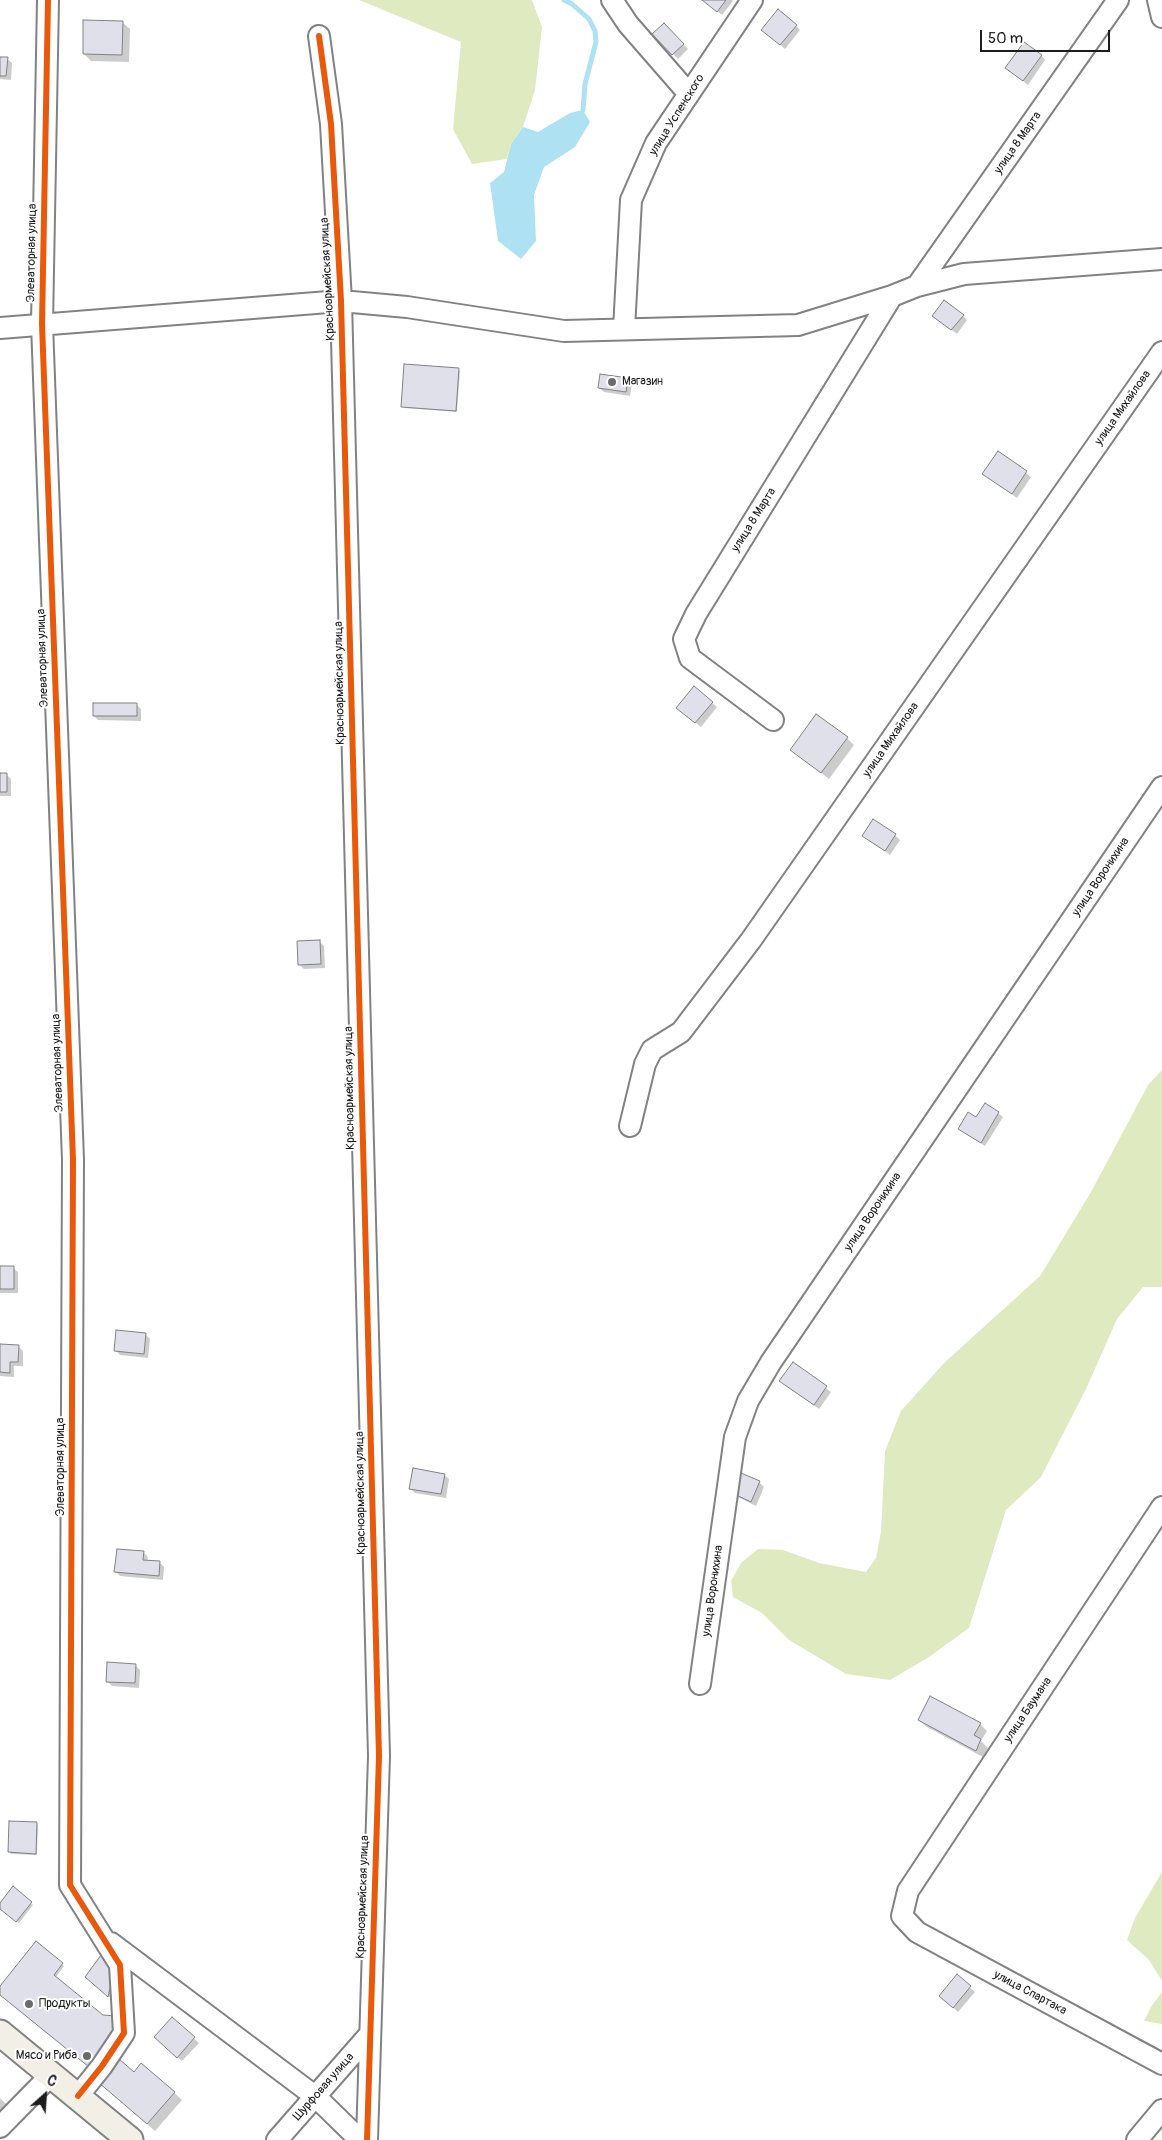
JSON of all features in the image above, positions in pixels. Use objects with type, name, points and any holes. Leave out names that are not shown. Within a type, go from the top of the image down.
[{"type":"main road","points":[[0,2033],[130,2140]]},
{"type":"street","name":"Элеваторная улица","points":[[48,0],[42,324],[73,1160],[70,1885],[120,1965],[124,2033],[102,2066],[78,2096]]},
{"type":"street","points":[[612,0],[628,24],[689,94]]},
{"type":"street","name":"улица Успенского","points":[[624,329],[631,200],[656,143],[752,0]]},
{"type":"street","name":"улица 8 Марта","points":[[917,286],[1118,0]]},
{"type":"street","points":[[1158,0],[1162,17]]},
{"type":"street","name":"Красноармейская улица","points":[[319,36],[331,124],[341,301],[379,1756],[367,2140]]},
{"type":"street","points":[[0,328],[341,301],[407,307],[564,331],[798,325],[892,296],[917,286],[964,274],[1162,259]]},
{"type":"street","name":"улица 8 Марта","points":[[773,720],[690,658],[684,639],[696,614],[892,296]]},
{"type":"street","name":"улица Михайлова","points":[[630,1126],[645,1064],[652,1050],[681,1032],[751,940],[1162,352]]},
{"type":"street","name":"улица Воронихина","points":[[700,1684],[734,1437],[748,1401],[771,1362],[1162,787]]},
{"type":"street","name":"улица Баумана","points":[[902,1916],[908,1891],[1162,1507]]},
{"type":"street","name":"улица Спартака","points":[[902,1916],[917,1932],[1162,2064]]},
{"type":"street","points":[[104,1938],[316,2097],[360,2140]]},
{"type":"street","name":"Шурфовая улица","points":[[277,2140],[370,2034]]},
{"type":"street","points":[[0,2127],[51,2075]]},
{"type":"street","points":[[1137,2140],[1162,2110]]},
{"type":"green space","points":[[359,0],[532,0],[542,27],[535,90],[523,127],[511,144],[507,159],[472,164],[453,129],[461,42]]},
{"type":"green space","points":[[1162,1070],[1162,1287],[1143,1287],[1117,1319],[1086,1389],[1041,1477],[1006,1510],[969,1628],[929,1657],[890,1680],[846,1674],[789,1640],[762,1613],[733,1597],[731,1581],[741,1563],[758,1549],[783,1550],[819,1563],[866,1572],[876,1558],[881,1532],[885,1451],[901,1411],[944,1363],[1040,1276],[1091,1192],[1148,1085]]},
{"type":"green space","points":[[1162,1872],[1162,1981],[1149,1960],[1127,1940],[1135,1918]]},
{"type":"green space","points":[[1162,1992],[1162,2024],[1144,2021],[1151,2007]]},
{"type":"water","points":[[583,110],[590,122],[575,147],[544,167],[534,195],[536,241],[521,259],[498,241],[490,183],[504,172],[511,144],[523,127],[538,132],[570,113]]},
{"type":"building","points":[[702,0],[726,0],[717,12]]},
{"type":"building","points":[[778,9],[797,25],[780,45],[761,30]]},
{"type":"building","points":[[83,20],[123,21],[122,55],[83,54]]},
{"type":"building","points":[[664,23],[684,44],[672,55],[652,34]]},
{"type":"building","points":[[1024,42],[1042,55],[1023,81],[1005,68]]},
{"type":"building","points":[[0,57],[8,57],[6,76],[0,76]]},
{"type":"building","points":[[944,300],[964,315],[951,330],[932,316]]},
{"type":"building","points":[[404,364],[459,368],[456,411],[401,407]]},
{"type":"building","points":[[600,374],[628,378],[626,392],[598,388]]},
{"type":"building","points":[[998,451],[1027,471],[1012,494],[982,474]]},
{"type":"building","points":[[694,686],[713,702],[695,723],[676,708]]},
{"type":"building","points":[[93,703],[137,703],[137,716],[93,716]]},
{"type":"building","points":[[816,714],[848,737],[821,773],[790,750]]},
{"type":"building","points":[[0,773],[7,773],[7,792],[0,792]]},
{"type":"building","points":[[873,819],[896,834],[885,851],[862,836]]},
{"type":"building","points":[[320,940],[321,964],[298,965],[297,941]]},
{"type":"building","points":[[985,1103],[999,1112],[981,1143],[958,1129],[968,1112],[976,1117]]},
{"type":"building","points":[[0,1266],[14,1266],[14,1289],[0,1289]]},
{"type":"building","points":[[116,1330],[146,1333],[144,1354],[114,1351]]},
{"type":"building","points":[[0,1344],[19,1345],[18,1362],[10,1362],[10,1373],[0,1372]]},
{"type":"building","points":[[793,1362],[827,1386],[814,1405],[779,1381]]},
{"type":"building","points":[[413,1468],[445,1474],[441,1494],[409,1489]]},
{"type":"building","points":[[741,1473],[760,1481],[751,1502],[732,1493]]},
{"type":"building","points":[[117,1549],[144,1551],[143,1560],[160,1561],[159,1576],[114,1572]]},
{"type":"building","points":[[107,1662],[136,1664],[135,1683],[106,1682]]},
{"type":"building","points":[[930,1696],[981,1723],[974,1735],[981,1739],[976,1751],[918,1720]]},
{"type":"building","points":[[9,1821],[37,1822],[36,1854],[8,1852]]},
{"type":"building","points":[[13,1886],[32,1902],[16,1922],[0,1909],[0,1903]]},
{"type":"building","points":[[36,1941],[63,1963],[54,1975],[103,2015],[116,2016],[113,2037],[89,2067],[0,1995],[0,1986]]},
{"type":"building","points":[[104,1951],[115,1966],[108,1997],[85,1977]]},
{"type":"building","points":[[957,1974],[971,1986],[953,2008],[939,1996]]},
{"type":"building","points":[[172,2017],[195,2037],[177,2058],[154,2037]]},
{"type":"building","points":[[119,2059],[134,2072],[141,2063],[175,2092],[147,2124],[98,2082]]},
{"type":"waterway","points":[[564,0],[572,4],[589,19],[595,31],[596,42],[585,84],[583,110]]},
{"type":"cycle path","points":[[48,0],[42,324],[73,1160],[70,1885],[120,1965],[124,2033],[102,2066],[78,2096]]},
{"type":"cycle path","points":[[319,36],[331,124],[341,301],[379,1756],[367,2140]]},
{"type":"place","name":"Магазин","points":[[612,382]]},
{"type":"place","name":"Продукты","points":[[29,2004]]},
{"type":"place","name":"Мясо и Риба","points":[[87,2056]]}]
